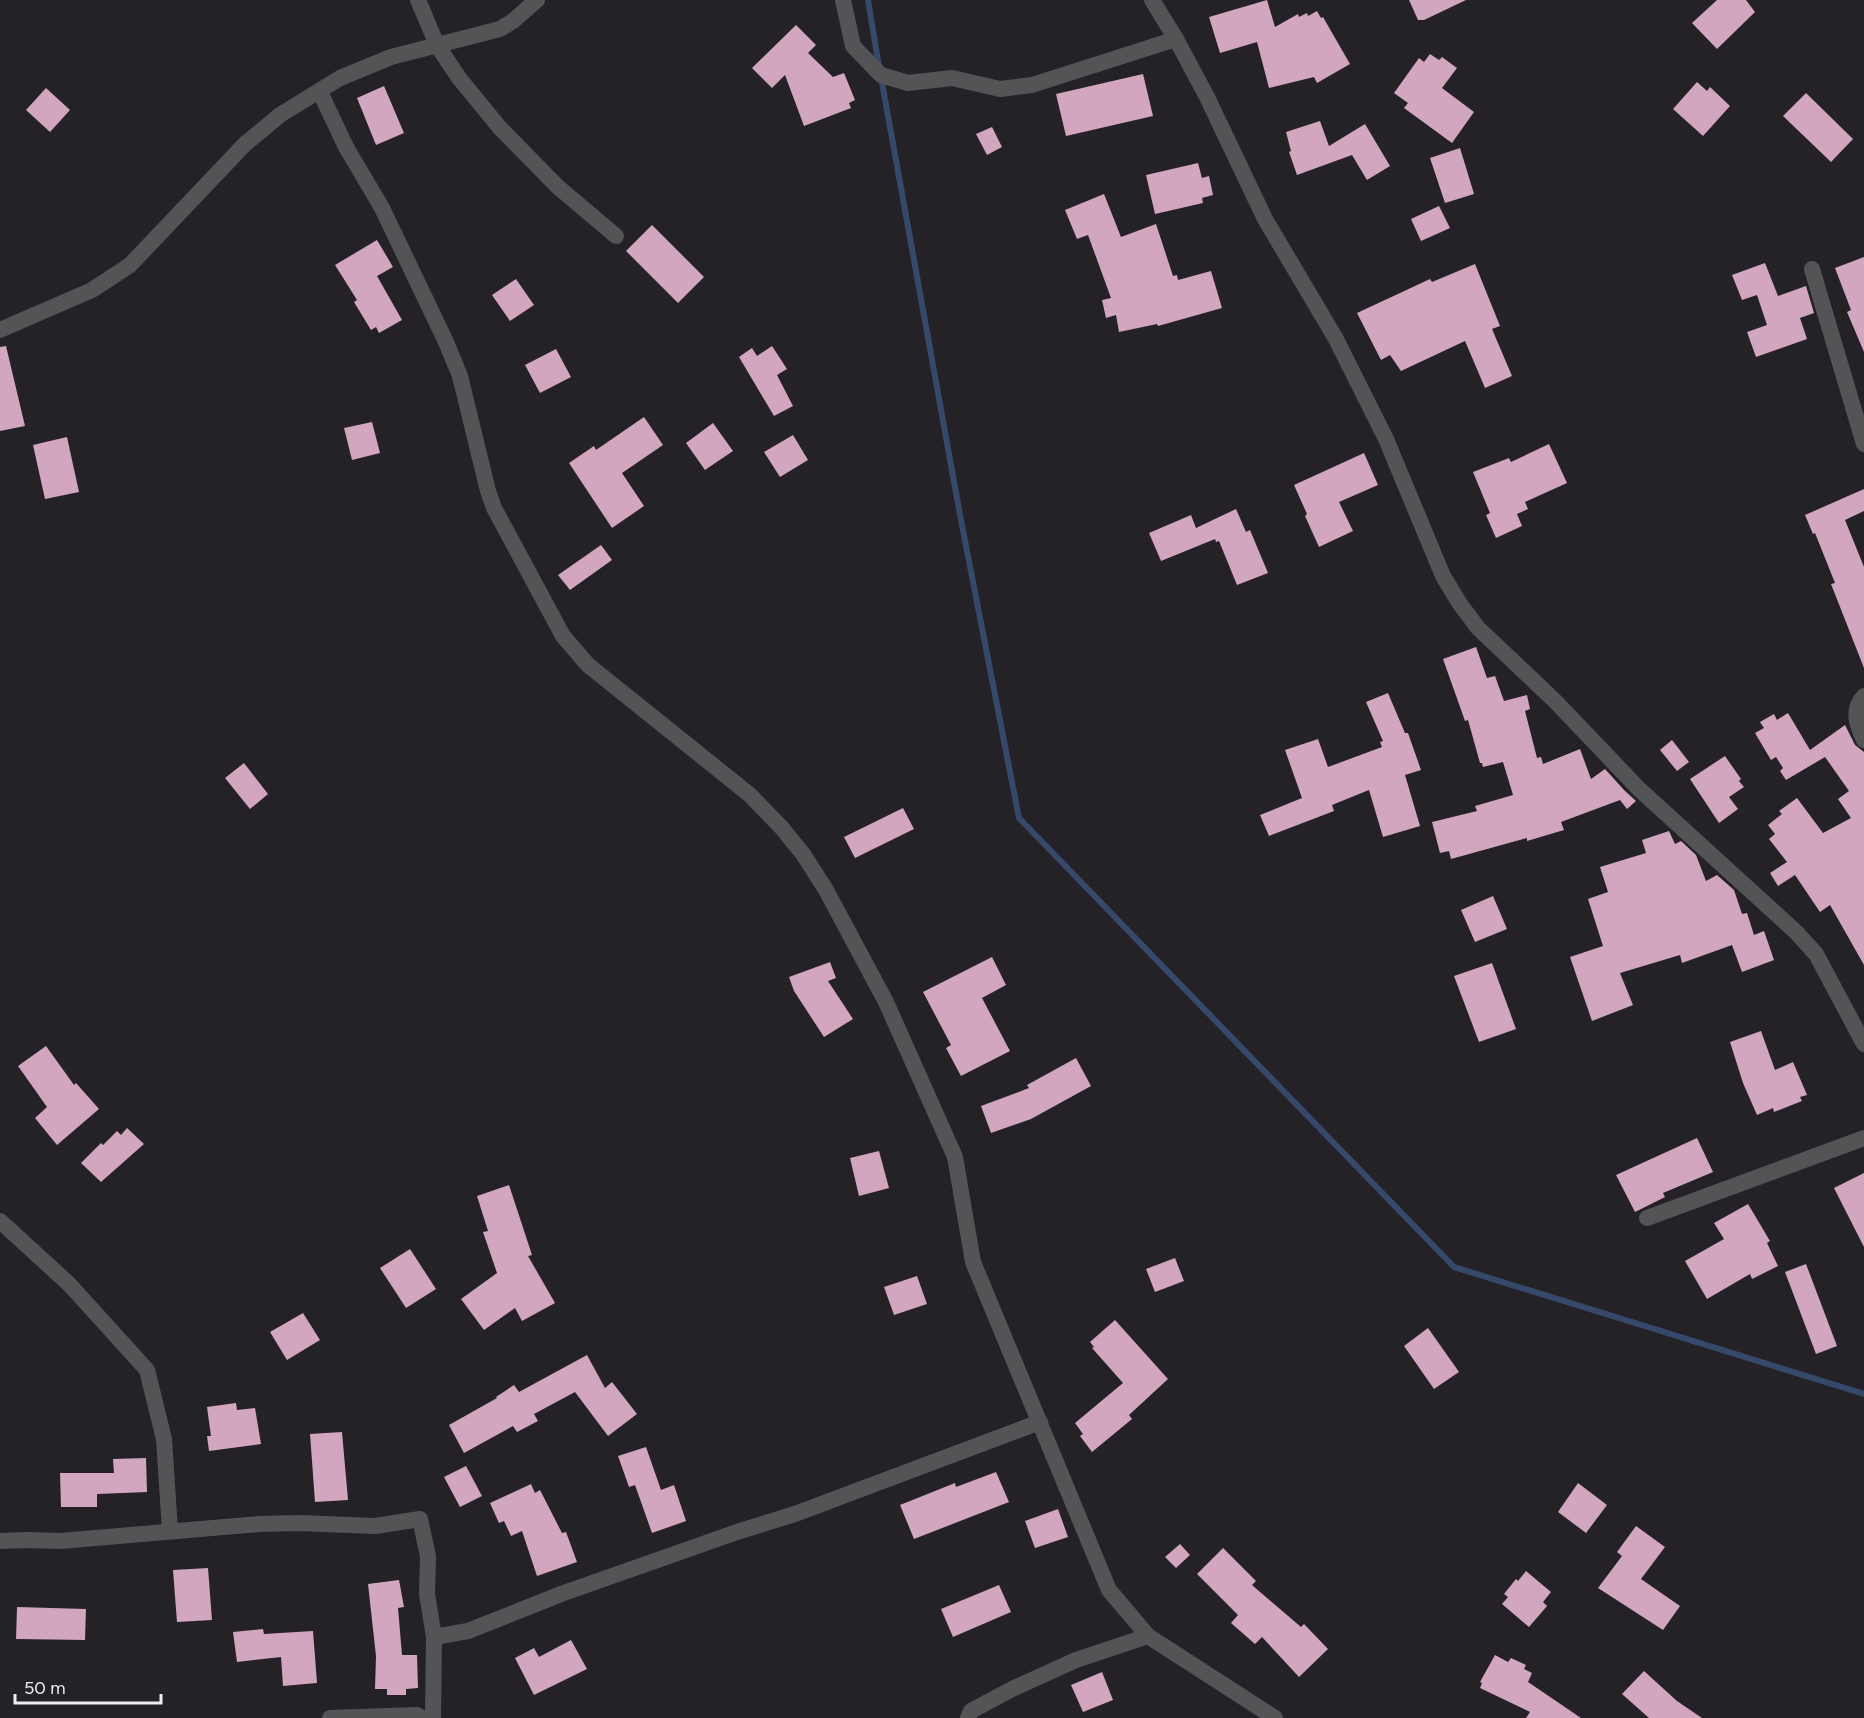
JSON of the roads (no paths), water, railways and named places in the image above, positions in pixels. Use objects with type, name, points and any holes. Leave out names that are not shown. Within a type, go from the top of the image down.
[{"type":"street","points":[[418,0],[437,45],[459,78],[500,128],[558,187],[616,236]]},
{"type":"street","points":[[0,330],[92,290],[130,265],[245,144],[280,115],[340,78],[392,57],[500,29],[537,0]]},
{"type":"street","points":[[843,0],[853,46],[881,75],[908,83],[952,78],[1000,89],[1032,85],[1176,39]]},
{"type":"street","points":[[1152,0],[1207,97],[1265,219],[1336,339],[1386,439],[1443,576],[1460,604],[1478,628],[1556,701],[1639,789],[1796,932],[1816,954],[1864,1044]]},
{"type":"street","points":[[320,92],[346,147],[382,208],[446,342],[460,376],[488,491],[563,636],[588,665],[750,795],[781,827],[803,854],[826,890],[885,1002],[955,1157],[973,1262],[1109,1590],[1148,1636],[1275,1718]]},
{"type":"street","points":[[1812,269],[1864,444]]},
{"type":"street","points":[[1864,696],[1859,702],[1855,715],[1864,740]]},
{"type":"street","points":[[1647,1218],[1864,1138]]},
{"type":"street","points":[[0,1221],[69,1284],[147,1370],[164,1439],[170,1531]]},
{"type":"street","points":[[434,1637],[468,1631],[561,1594],[795,1514],[1040,1422]]},
{"type":"street","points":[[0,1541],[60,1541],[260,1524],[375,1526],[420,1519],[428,1556],[427,1594],[434,1637],[433,1718]]},
{"type":"street","points":[[968,1718],[971,1712],[1012,1689],[1076,1660],[1148,1636]]},
{"type":"street","points":[[330,1718],[417,1714],[422,1718]]},
{"type":"waterway","points":[[868,0],[879,67]]},
{"type":"waterway","points":[[881,77],[960,515],[1019,818],[1454,1267],[1864,1394]]}]
